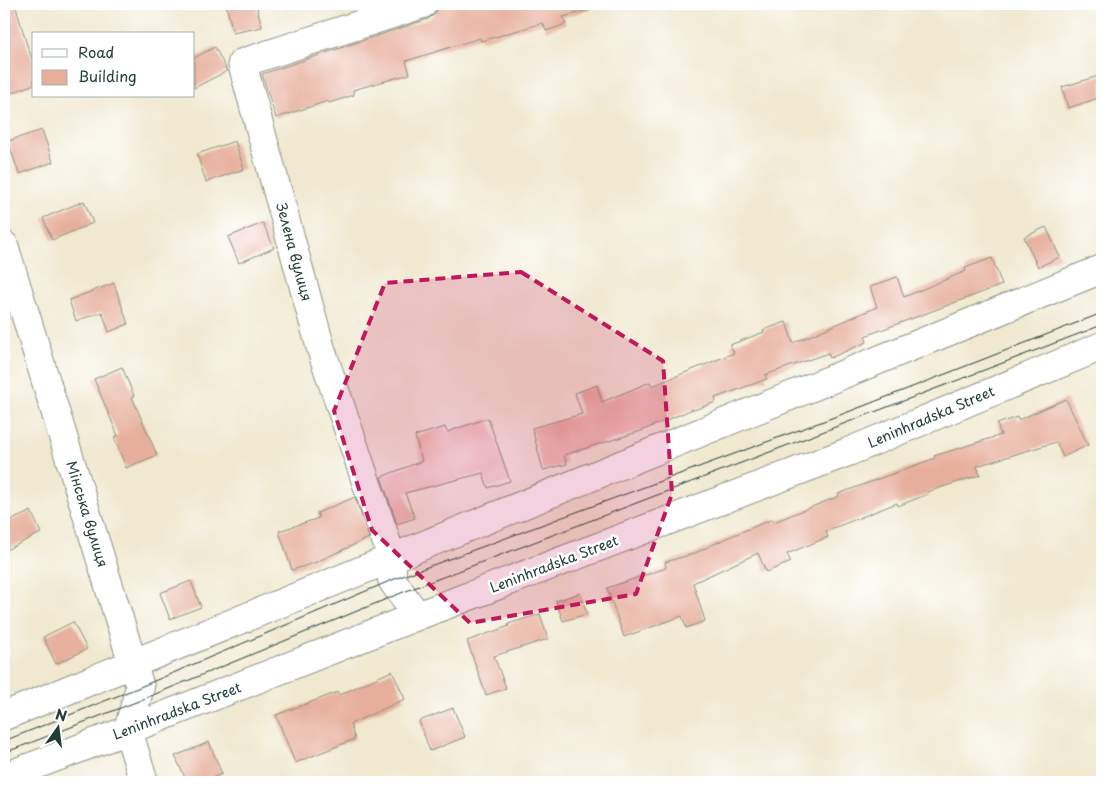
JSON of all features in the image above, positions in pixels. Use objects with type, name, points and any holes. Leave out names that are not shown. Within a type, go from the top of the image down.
[{"type":"street","name":"Зелена вулиця","points":[[417,616],[392,580],[392,558],[321,348],[242,63],[423,4]]},
{"type":"street","name":"Мінська вулиця","points":[[4,245],[140,687],[128,730]]},
{"type":"street","points":[[4,716],[1102,269]]},
{"type":"street","name":"Leninhradska Street","points":[[4,776],[848,452],[1102,346]]},
{"type":"street","points":[[128,730],[144,782]]},
{"type":"highlighted area","points":[[521,272],[663,361],[672,494],[636,594],[470,623],[372,530],[334,411],[385,283]]},
{"type":"building","points":[[4,4],[15,4],[32,58],[32,85],[4,96]]},
{"type":"building","points":[[226,4],[256,4],[262,27],[233,33]]},
{"type":"building","points":[[449,4],[589,4],[590,10],[563,17],[566,24],[546,31],[543,23],[481,41],[480,38],[406,61],[410,74],[353,90],[354,95],[329,103],[328,101],[276,118],[262,74],[428,19],[435,14],[438,7]]},
{"type":"building","points":[[215,47],[227,71],[195,87],[195,57]]},
{"type":"building","points":[[1102,75],[1102,97],[1068,108],[1062,87]]},
{"type":"building","points":[[42,130],[53,162],[19,174],[8,141]]},
{"type":"building","points":[[235,141],[244,169],[206,182],[197,154]]},
{"type":"building","points":[[84,201],[93,223],[52,240],[43,218]]},
{"type":"building","points":[[263,223],[274,248],[239,263],[228,237]]},
{"type":"building","points":[[1046,227],[1060,257],[1038,267],[1024,237]]},
{"type":"building","points":[[992,258],[1002,285],[865,336],[867,342],[830,358],[828,353],[765,375],[767,379],[715,398],[716,402],[693,409],[641,431],[564,455],[567,464],[543,470],[532,428],[582,414],[575,393],[597,385],[602,402],[650,382],[652,386],[734,353],[730,345],[786,322],[793,343],[877,307],[870,287],[897,277],[904,297],[966,271],[965,268]]},
{"type":"building","points":[[114,283],[128,324],[109,332],[102,312],[76,321],[69,300]]},
{"type":"building","points":[[122,367],[134,396],[132,397],[157,455],[126,468],[114,437],[118,436],[94,379]]},
{"type":"building","points":[[1066,399],[1088,445],[1063,457],[1056,442],[977,466],[980,475],[927,492],[928,494],[898,506],[897,503],[826,531],[828,537],[787,554],[791,562],[766,572],[758,553],[693,583],[705,621],[686,628],[682,616],[624,637],[607,588],[666,568],[665,562],[693,554],[773,519],[774,522],[839,496],[838,494],[935,458],[934,456],[1001,435],[997,424],[1017,417],[1018,420]]},
{"type":"building","points":[[488,418],[510,481],[488,488],[483,473],[405,493],[415,518],[397,524],[381,477],[422,461],[415,436],[445,427],[447,432]]},
{"type":"building","points":[[355,497],[369,538],[314,563],[292,570],[279,531],[319,518],[317,513]]},
{"type":"building","points":[[31,511],[41,533],[4,551],[4,524]]},
{"type":"building","points":[[191,581],[201,607],[170,619],[160,593]]},
{"type":"building","points":[[580,593],[587,614],[563,621],[556,601]]},
{"type":"building","points":[[540,614],[548,639],[494,656],[506,688],[486,695],[467,641],[509,626],[508,624]]},
{"type":"building","points":[[73,622],[87,649],[56,664],[43,637]]},
{"type":"building","points":[[392,671],[405,699],[350,724],[355,739],[295,763],[276,715],[338,692],[339,695]]},
{"type":"building","points":[[453,708],[465,737],[430,751],[419,721]]},
{"type":"building","points":[[209,742],[222,774],[201,782],[187,782],[175,756]]},
{"type":"tram line","points":[[4,741],[140,687],[392,580],[848,412],[1102,313]]},
{"type":"tram line","points":[[4,753],[136,702],[401,593],[1102,325]]}]
